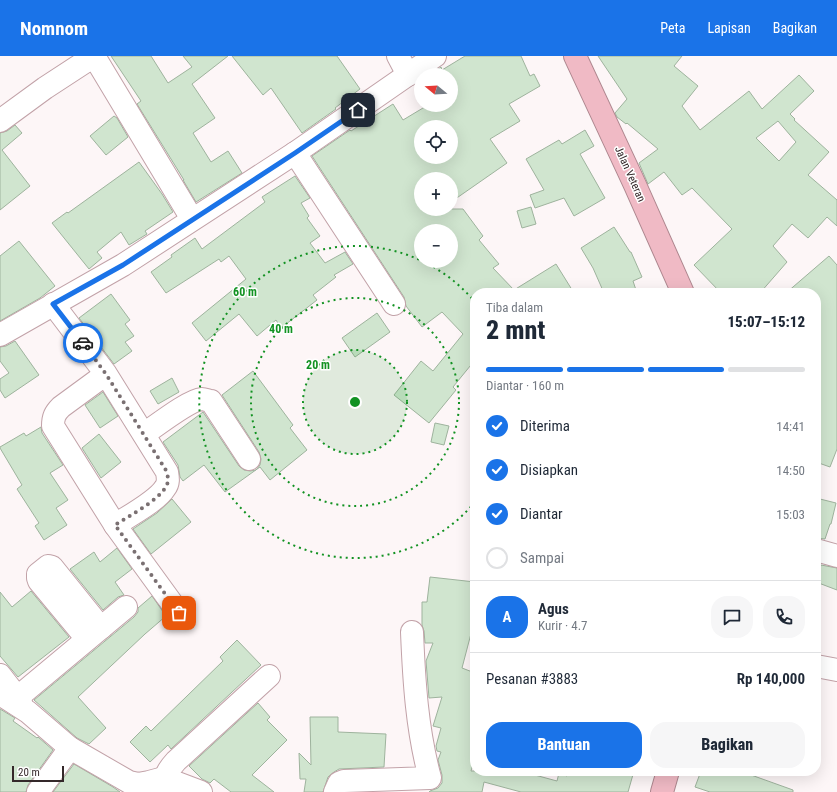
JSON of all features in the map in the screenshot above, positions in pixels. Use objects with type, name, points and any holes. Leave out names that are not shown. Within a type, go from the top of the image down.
[{"type":"highway","name":"Jalan Veteran","points":[[575,56],[681,288]]},
{"type":"highway","points":[[662,792],[667,776]]},
{"type":"street","points":[[0,121],[45,88],[94,56],[192,219]]},
{"type":"street","points":[[398,56],[408,75]]},
{"type":"street","points":[[0,335],[123,265],[295,153],[436,56]]},
{"type":"street","points":[[295,153],[394,304]]},
{"type":"street","points":[[53,304],[106,374],[167,472],[167,484],[156,498],[115,525]]},
{"type":"street","points":[[106,374],[61,407],[55,414],[53,426],[115,525],[179,613]]},
{"type":"street","points":[[144,434],[190,403],[200,399],[211,401],[249,459]]},
{"type":"street","points":[[821,551],[837,556]]},
{"type":"street","points":[[15,701],[126,606]]},
{"type":"street","points":[[335,792],[339,783],[344,780],[433,785],[423,753],[416,694],[412,632]]},
{"type":"street","points":[[821,667],[837,670]]},
{"type":"street","points":[[0,675],[15,701],[70,748],[129,782],[138,784],[149,782],[201,792]]},
{"type":"street","points":[[163,785],[170,767],[176,760],[269,676]]},
{"type":"street","points":[[38,792],[70,748]]},
{"type":"building","points":[[111,56],[151,56],[168,83],[192,67],[183,56],[228,56],[192,84],[215,118],[193,133],[211,162],[228,151],[242,173],[196,202],[137,104],[141,101]]},
{"type":"building","points":[[232,56],[337,56],[360,89],[335,108],[336,109],[302,133],[271,88],[263,95]]},
{"type":"building","points":[[465,56],[521,56],[530,76],[534,74],[540,86],[509,104],[520,121],[490,139],[507,163],[458,197],[458,172],[414,172],[414,216],[458,216],[458,209],[463,209],[483,236],[479,240],[499,264],[493,268],[512,288],[470,288],[470,366],[453,387],[456,390],[429,423],[394,395],[421,361],[433,371],[463,334],[442,312],[422,327],[406,306],[404,297],[312,156],[350,130],[351,131],[393,104],[403,120],[416,112],[458,112],[458,68],[445,68]]},
{"type":"building","points":[[598,56],[682,56],[674,66],[698,86],[682,106],[700,130],[749,91],[762,109],[799,75],[814,91],[790,114],[795,119],[794,120],[829,152],[808,175],[837,200],[837,226],[827,217],[808,238],[792,224],[773,246],[787,262],[764,288],[716,288],[694,265],[732,229],[692,188],[682,195],[664,172],[648,184],[639,163],[658,149],[627,123],[626,124],[617,117],[615,113],[627,99]],"holes":[[[778,121],[796,142],[779,161],[756,138]]]},
{"type":"building","points":[[114,116],[117,118],[128,137],[106,155],[90,136]]},
{"type":"building","points":[[15,125],[22,133],[2,150],[30,186],[0,210],[0,133],[7,131]]},
{"type":"building","points":[[585,130],[594,146],[580,154],[605,198],[574,216],[564,198],[535,208],[530,195],[544,190],[526,159],[559,140],[562,144]]},
{"type":"building","points":[[139,162],[173,212],[145,231],[147,234],[129,245],[121,232],[97,252],[102,258],[89,269],[52,223]]},
{"type":"building","points":[[295,176],[310,198],[301,203],[309,216],[307,218],[320,236],[310,243],[325,263],[345,252],[353,264],[334,275],[336,277],[313,295],[317,300],[281,328],[276,320],[257,336],[239,314],[206,341],[192,323],[246,279],[229,256],[221,262],[219,259],[166,293],[151,272],[172,257],[171,255],[195,238],[202,249],[265,202],[262,197]]},
{"type":"building","points":[[531,207],[536,224],[522,228],[517,211]]},
{"type":"building","points":[[614,227],[631,252],[642,277],[633,281],[635,288],[602,288],[593,268],[581,248]]},
{"type":"building","points":[[19,241],[55,286],[40,298],[0,321],[0,256]]},
{"type":"building","points":[[829,256],[837,265],[837,449],[830,467],[821,464],[821,288],[792,288]]},
{"type":"building","points":[[556,264],[571,288],[517,288]]},
{"type":"building","points":[[111,294],[130,320],[125,324],[134,336],[125,342],[132,351],[114,364],[79,318]]},
{"type":"building","points":[[377,313],[390,332],[355,357],[342,338]]},
{"type":"building","points":[[15,341],[39,375],[5,398],[0,390],[0,379],[9,373],[0,361],[0,347],[6,346]]},
{"type":"building","points":[[253,371],[293,425],[290,428],[307,450],[270,480],[260,467],[256,470],[260,465],[261,459],[259,452],[222,395]]},
{"type":"building","points":[[172,378],[179,392],[158,404],[150,391]]},
{"type":"building","points":[[103,392],[118,416],[100,428],[85,405]]},
{"type":"building","points":[[203,412],[239,466],[244,470],[256,470],[225,492],[204,465],[183,481],[180,477],[178,465],[163,442]]},
{"type":"building","points":[[435,423],[449,426],[444,445],[431,442]]},
{"type":"building","points":[[41,427],[42,433],[63,465],[50,473],[68,500],[56,508],[67,525],[44,540],[35,526],[39,523],[17,489],[22,485],[0,448],[24,433],[26,436]]},
{"type":"building","points":[[99,434],[121,462],[101,478],[82,448]]},
{"type":"building","points":[[172,499],[191,522],[151,554],[133,529],[157,513]]},
{"type":"building","points":[[821,499],[836,503],[831,524],[825,539],[821,539]]},
{"type":"building","points":[[117,548],[132,569],[115,582],[124,595],[118,597],[103,610],[70,569],[94,552],[100,562]]},
{"type":"building","points":[[821,565],[837,568],[837,590],[821,584]]},
{"type":"building","points":[[430,577],[470,581],[470,637],[462,668],[470,671],[470,776],[538,776],[557,781],[558,776],[633,776],[628,792],[521,792],[484,782],[482,792],[429,792],[438,788],[442,783],[442,775],[438,760],[441,752],[437,751],[436,746],[441,728],[433,726],[442,697],[429,698],[426,661],[433,643],[425,643],[422,625],[422,602],[427,602]]},
{"type":"building","points":[[31,591],[69,637],[18,677],[0,656],[0,592],[12,607]]},
{"type":"building","points":[[152,596],[166,616],[78,697],[106,728],[89,744],[77,738],[34,700],[134,617],[138,612],[138,608]]},
{"type":"building","points":[[237,640],[261,665],[171,749],[168,745],[150,762],[130,742],[146,726],[151,731],[223,661],[220,657]]},
{"type":"building","points":[[258,703],[270,717],[267,720],[287,740],[252,775],[274,792],[231,792],[214,779],[210,783],[202,779],[189,766]]},
{"type":"building","points":[[0,709],[15,718],[13,721],[37,738],[38,737],[53,750],[28,785],[26,792],[0,792]]},
{"type":"building","points":[[310,717],[338,717],[338,732],[386,734],[384,767],[339,769],[328,777],[323,792],[304,792],[306,779],[300,779],[299,753],[311,765]]},
{"type":"building","points":[[74,764],[113,787],[120,792],[53,792]]},
{"type":"building","points":[[699,776],[754,776],[793,790],[793,792],[710,792],[695,787]]},
{"type":"way so far","points":[[83,343],[106,374],[167,472],[167,484],[156,498],[115,525],[179,613]]},
{"type":"route","points":[[83,343],[53,304],[123,265],[295,153],[358,110]]}]
